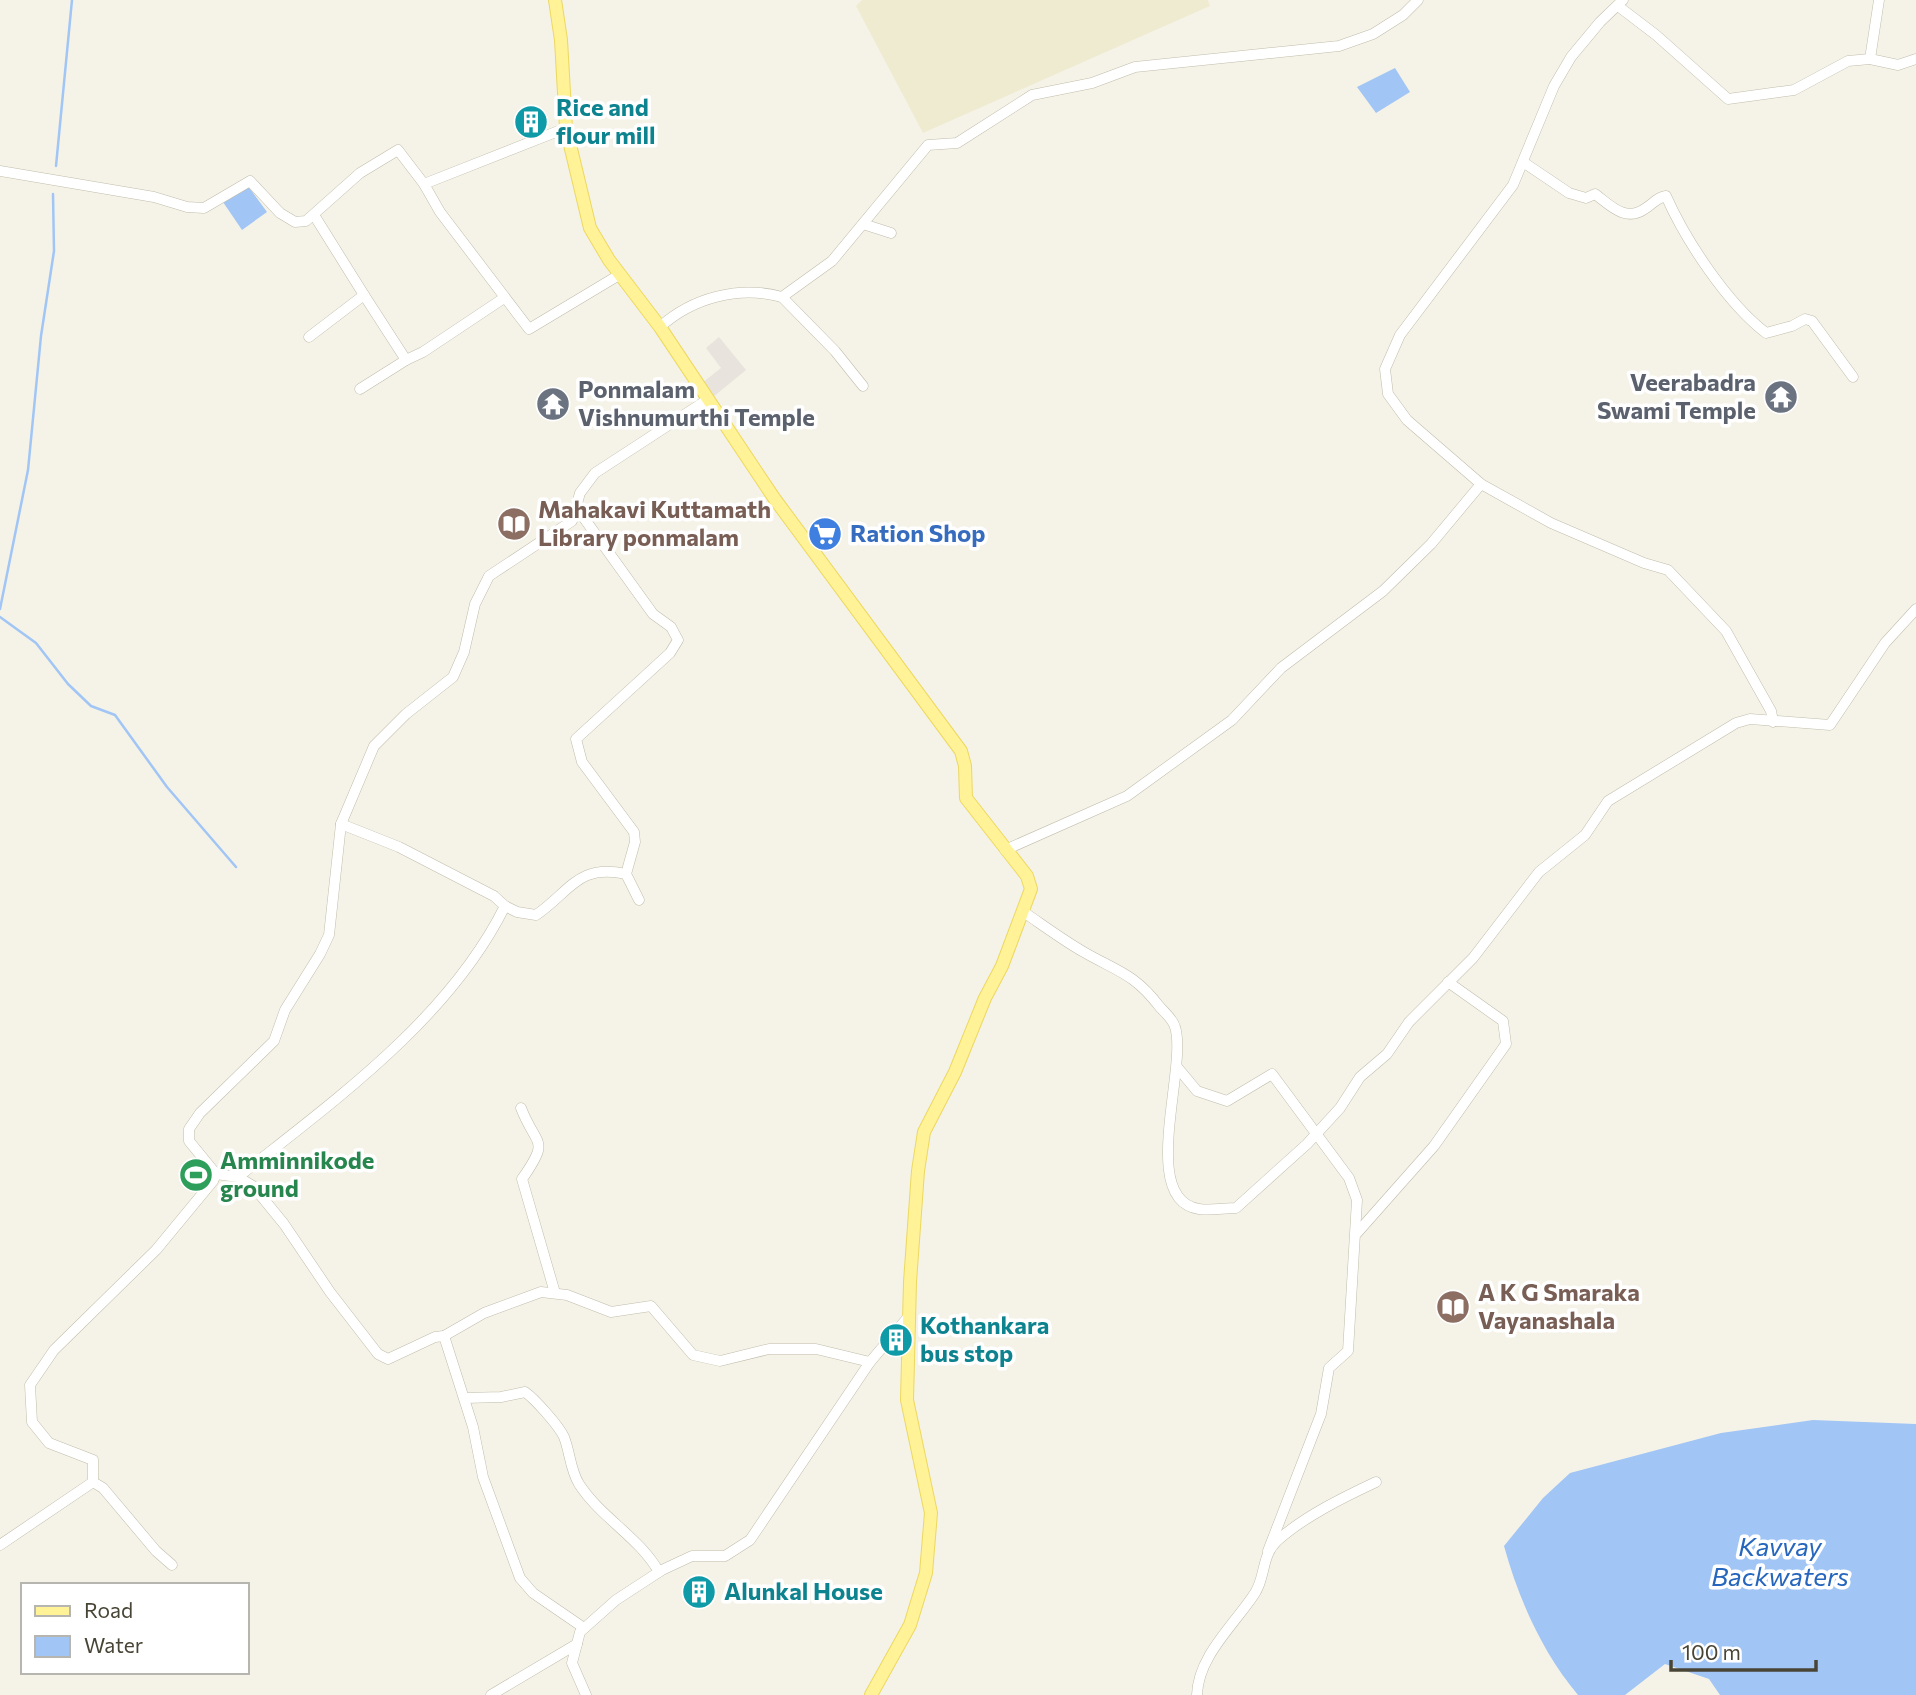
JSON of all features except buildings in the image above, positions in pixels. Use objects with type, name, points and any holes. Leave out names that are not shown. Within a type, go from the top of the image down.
[{"type":"main road","points":[[555,0],[561,40],[566,128],[590,228],[619,275],[660,327],[774,498],[961,751],[967,798],[1027,876],[1031,889],[1025,913],[985,998],[955,1072],[924,1132],[918,1171],[907,1400],[931,1513],[926,1573],[910,1625],[871,1695]]},
{"type":"street","points":[[782,297],[832,261],[928,145],[957,144],[1032,95],[1093,83],[1135,67],[1339,46],[1373,34],[1403,15],[1418,0]]},
{"type":"street","points":[[1870,59],[1879,0]]},
{"type":"street","points":[[1773,722],[1771,711],[1726,631],[1668,570],[1644,563],[1551,523],[1481,484],[1407,420],[1388,394],[1385,369],[1400,335],[1513,185],[1554,86],[1571,57],[1620,3],[1728,99],[1794,90],[1848,61],[1870,59],[1898,65],[1916,59]]},
{"type":"street","points":[[424,184],[566,128]]},
{"type":"street","points":[[0,171],[204,208],[250,181],[280,213],[295,222],[314,215],[360,173],[398,150],[424,184],[440,212],[529,329],[619,275]]},
{"type":"street","points":[[1523,162],[1569,193],[1586,198],[1595,194],[1622,214],[1630,215],[1644,210],[1657,198],[1666,197],[1710,269],[1755,324],[1766,333],[1792,326],[1805,319],[1812,321],[1853,377]]},
{"type":"street","points":[[314,215],[405,360]]},
{"type":"street","points":[[863,224],[891,233]]},
{"type":"street","points":[[660,327],[679,310],[710,297],[763,292],[782,297],[835,351],[863,386]]},
{"type":"street","points":[[309,337],[364,295]]},
{"type":"street","points":[[360,388],[423,352],[460,324],[503,298]]},
{"type":"street","points":[[707,400],[595,474],[580,493],[572,522],[489,576],[475,604],[464,652],[453,677],[406,713],[374,746],[341,824],[329,935],[285,1010],[274,1041],[200,1113],[189,1129],[190,1141],[216,1174],[237,1177],[253,1186],[284,1224],[330,1292],[378,1354],[388,1359],[435,1337],[444,1336],[504,1305],[541,1292],[567,1295],[611,1312],[651,1306],[693,1355],[720,1361],[769,1349],[816,1349],[870,1362]]},
{"type":"street","points":[[1005,850],[1127,796],[1222,728],[1281,668],[1383,591],[1431,544],[1481,484]]},
{"type":"street","points":[[576,507],[653,614],[671,626],[678,640],[670,653],[576,739],[582,762],[634,832],[635,842],[626,874],[639,900]]},
{"type":"street","points":[[1025,913],[1082,951],[1125,972],[1147,988],[1175,1025],[1177,1067],[1167,1150],[1168,1176],[1177,1196],[1197,1209],[1236,1208],[1265,1185],[1340,1108],[1360,1077],[1387,1054],[1409,1022],[1482,947],[1539,872],[1585,835],[1608,802],[1736,723],[1750,719],[1830,725],[1885,643],[1916,609]]},
{"type":"street","points":[[341,824],[399,847],[494,896],[517,912],[536,915],[587,872],[607,869],[626,874]]},
{"type":"street","points":[[237,1177],[338,1097],[427,1014],[489,937],[505,905]]},
{"type":"street","points":[[1357,1233],[1434,1146],[1506,1044],[1503,1021],[1448,982]]},
{"type":"street","points":[[1177,1067],[1197,1091],[1227,1101],[1272,1074],[1349,1178],[1357,1200],[1348,1351],[1329,1368],[1321,1414],[1268,1550],[1256,1591],[1209,1658],[1197,1684],[1196,1695]]},
{"type":"street","points":[[521,1108],[540,1143],[538,1156],[522,1179],[555,1293]]},
{"type":"street","points":[[93,1482],[93,1460],[49,1443],[32,1422],[30,1385],[54,1350],[156,1250],[216,1174]]},
{"type":"street","points":[[586,1695],[572,1663],[584,1628],[616,1600],[659,1572],[692,1556],[725,1556],[750,1540],[870,1362],[909,1316]]},
{"type":"street","points":[[444,1336],[465,1398],[483,1477],[520,1578],[533,1592],[584,1628]]},
{"type":"street","points":[[465,1398],[501,1397],[524,1392],[532,1398],[563,1436],[577,1481],[591,1501],[648,1553],[659,1572]]},
{"type":"street","points":[[0,1545],[93,1482]]},
{"type":"street","points":[[93,1482],[103,1488],[156,1551],[172,1565]]},
{"type":"street","points":[[1268,1550],[1279,1539],[1308,1520],[1376,1482]]},
{"type":"street","points":[[491,1695],[577,1644]]},
{"type":"shaded area","points":[[862,0],[1208,0],[1210,6],[923,133],[856,6]]},
{"type":"shaded area","points":[[719,337],[746,370],[713,397],[702,383],[721,368],[706,348]]},
{"type":"water","points":[[1395,68],[1410,92],[1376,113],[1357,87]]},
{"type":"water","points":[[248,186],[267,212],[242,230],[223,202]]},
{"type":"water","name":"Kavvay Backwaters","points":[[1813,1420],[1916,1424],[1916,1695],[1720,1695],[1709,1679],[1665,1664],[1625,1695],[1578,1695],[1553,1661],[1533,1625],[1504,1546],[1543,1498],[1570,1473],[1721,1433]]},
{"type":"waterway","points":[[56,166],[72,0]]},
{"type":"waterway","points":[[0,609],[28,470],[41,336],[54,251],[53,194]]},
{"type":"waterway","points":[[0,617],[36,643],[68,684],[91,706],[115,715],[167,787],[236,867]]},
{"type":"place","name":"Rice and flour mill","points":[[531,122]]},
{"type":"place","name":"Veerabadra Swami Temple","points":[[1781,397]]},
{"type":"place","name":"Ponmalam Vishnumurthi Temple","points":[[553,404]]},
{"type":"place","name":"Mahakavi Kuttamath Library ponmalam","points":[[514,524]]},
{"type":"place","name":"Ration Shop","points":[[825,534]]},
{"type":"place","name":"Amminnikode ground","points":[[196,1175]]},
{"type":"place","name":"A K G Smaraka Vayanashala","points":[[1453,1307]]},
{"type":"place","name":"Kothankara bus stop","points":[[896,1340]]},
{"type":"place","name":"Alunkal House","points":[[699,1592]]}]
